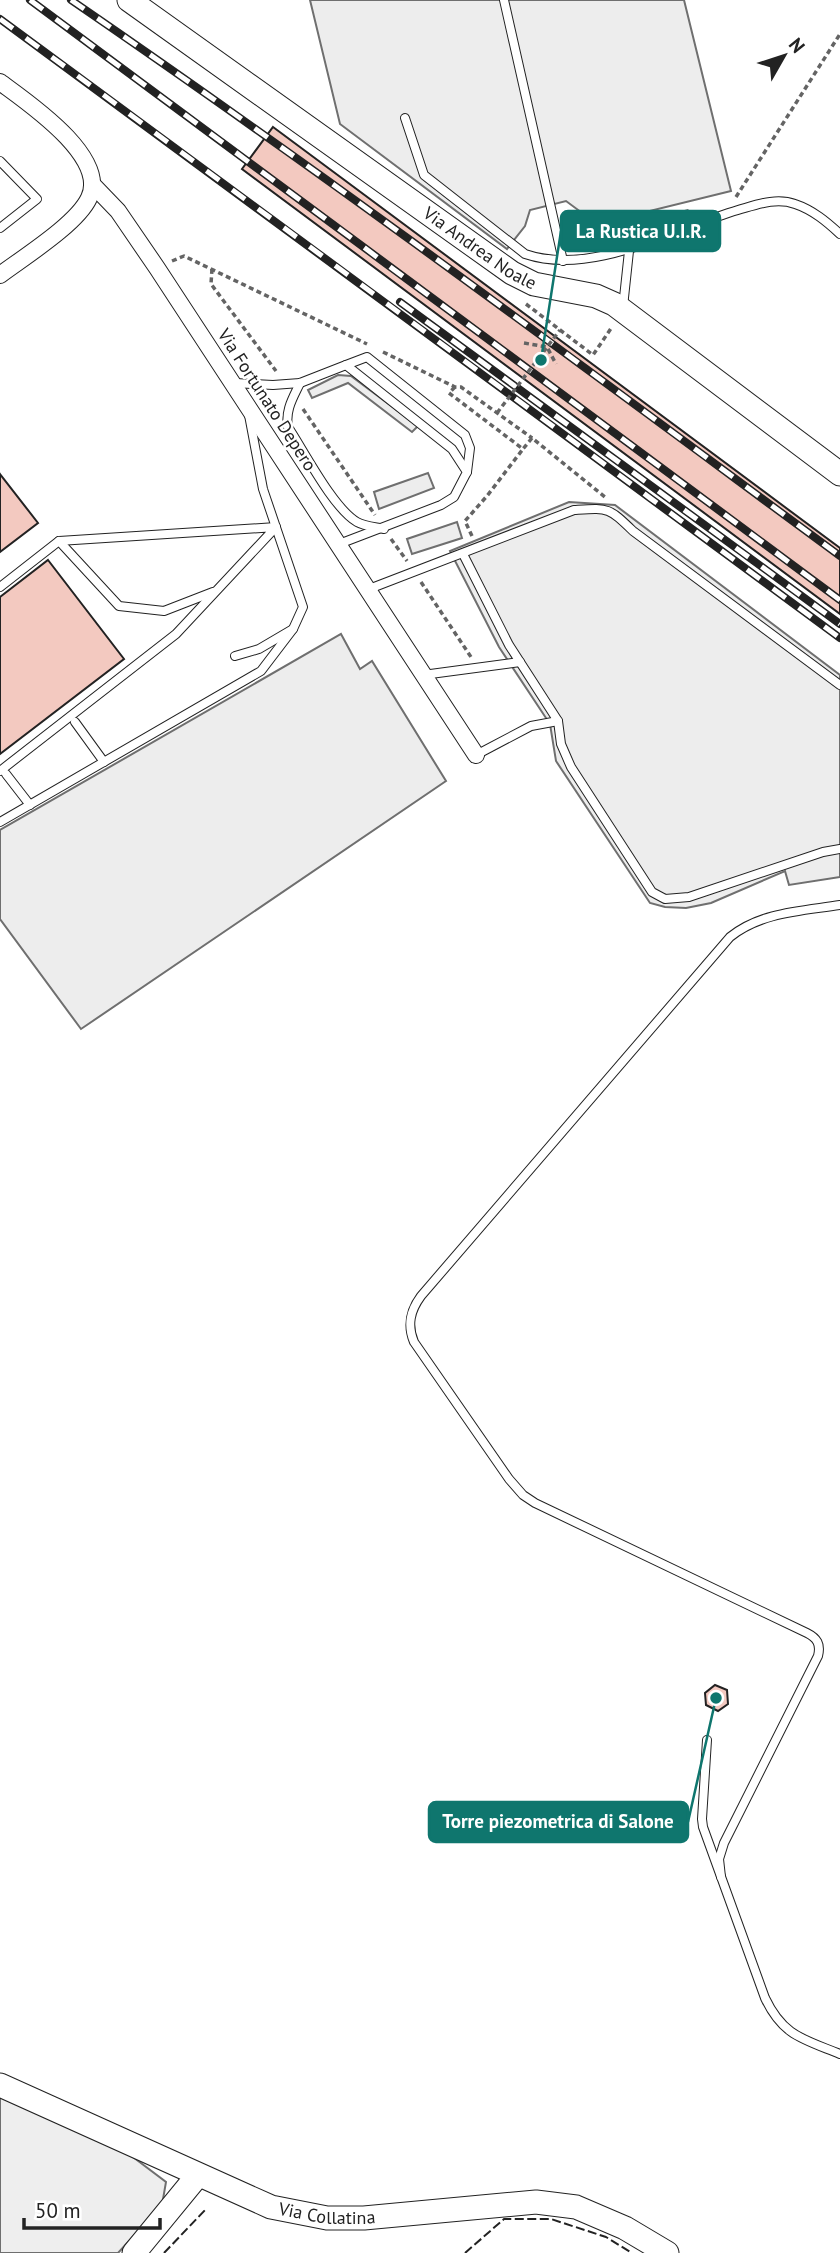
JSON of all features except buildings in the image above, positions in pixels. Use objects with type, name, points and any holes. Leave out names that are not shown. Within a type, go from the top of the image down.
[{"type":"street","name":"Via Andrea Noale","points":[[129,0],[512,274],[534,284],[596,296],[614,303],[840,474]]},
{"type":"street","points":[[0,82],[46,117],[67,137],[83,158],[92,184],[89,198],[78,213],[0,275]]},
{"type":"street","name":"Via Fortunato Depero","points":[[92,184],[118,211],[157,268],[476,755]]},
{"type":"street","name":"Via Collatina","points":[[0,2085],[271,2207],[327,2218],[365,2218],[536,2202],[576,2207],[625,2228],[667,2253]]},
{"type":"street","points":[[134,2253],[198,2175]]},
{"type":"lane","points":[[504,0],[563,261]]},
{"type":"lane","points":[[405,117],[424,175],[525,254],[543,260],[563,261],[629,251],[713,218],[768,202],[794,203],[823,218],[840,234]]},
{"type":"lane","points":[[0,160],[37,199],[0,228]]},
{"type":"lane","points":[[623,310],[629,251]]},
{"type":"lane","points":[[232,383],[300,383],[367,357],[465,435],[470,448],[467,472],[454,497],[384,529],[339,544]]},
{"type":"lane","points":[[346,365],[452,449],[467,472]]},
{"type":"lane","points":[[300,383],[286,418],[288,427],[334,499],[346,513],[358,523],[384,529]]},
{"type":"lane","points":[[0,822],[261,671],[293,629],[303,607],[263,489],[247,405]]},
{"type":"lane","points":[[369,589],[574,510],[611,510],[633,531],[840,685]]},
{"type":"lane","points":[[0,587],[59,541],[276,527]]},
{"type":"lane","points":[[30,805],[3,773],[176,634],[276,527]]},
{"type":"lane","points":[[59,541],[119,606],[164,611],[216,591]]},
{"type":"lane","points":[[463,554],[520,662],[558,721],[561,744],[571,767],[646,884],[659,897],[672,900],[689,897],[823,852],[840,849]]},
{"type":"lane","points":[[235,656],[259,649],[293,629]]},
{"type":"lane","points":[[424,675],[520,662]]},
{"type":"lane","points":[[476,755],[531,726],[558,721]]},
{"type":"lane","points":[[75,722],[104,762]]},
{"type":"lane","points":[[721,1877],[719,1859],[724,1843],[818,1656],[819,1644],[807,1633],[523,1495],[509,1479],[414,1342],[409,1323],[414,1305],[421,1296],[730,937],[756,920],[840,905]]},
{"type":"lane","points":[[707,1740],[702,1819],[765,1998],[775,2017],[796,2036],[840,2054]]},
{"type":"path","points":[[733,201],[840,34]]},
{"type":"path","points":[[601,231],[693,210]]},
{"type":"path","points":[[157,268],[184,256],[370,345]]},
{"type":"path","points":[[212,269],[211,284],[285,384]]},
{"type":"path","points":[[524,303],[593,355],[623,310]]},
{"type":"path","points":[[497,414],[560,330]]},
{"type":"path","points":[[524,343],[547,347]]},
{"type":"path","points":[[547,347],[556,364]]},
{"type":"path","points":[[382,351],[455,387],[461,387],[615,505],[611,510]]},
{"type":"path","points":[[455,387],[449,393],[523,449]]},
{"type":"path","points":[[294,396],[478,668]]},
{"type":"path","points":[[478,548],[465,521],[531,438]]},
{"type":"shaded area","points":[[310,0],[684,0],[731,191],[597,224],[566,201],[530,210],[525,226],[507,249],[340,124]]},
{"type":"shaded area","points":[[338,375],[351,376],[418,426],[412,432],[348,383],[312,398],[308,390]]},
{"type":"shaded area","points":[[428,473],[434,488],[379,509],[374,492]]},
{"type":"shaded area","points":[[569,502],[615,505],[840,675],[840,877],[789,885],[785,871],[711,903],[686,908],[650,903],[556,761],[550,724],[499,647],[450,551]]},
{"type":"shaded area","points":[[457,522],[462,538],[412,554],[407,539]]},
{"type":"shaded area","points":[[341,634],[360,669],[372,661],[446,781],[81,1029],[0,919],[0,830]]},
{"type":"shaded area","points":[[0,2096],[121,2148],[166,2182],[162,2205],[118,2253],[0,2253]]},
{"type":"railway","points":[[30,0],[840,600]]},
{"type":"railway","points":[[71,0],[362,205],[840,556]]},
{"type":"railway","points":[[0,19],[840,638]]},
{"type":"railway","points":[[400,302],[840,624]]},
{"type":"fence","points":[[164,2253],[206,2209]]},
{"type":"fence","points":[[465,2253],[504,2219],[551,2219],[606,2237],[632,2253]]},
{"type":"place","name":"La Rustica U.I.R.","points":[[541,360]]},
{"type":"place","name":"Torre piezometrica di Salone","points":[[716,1698]]}]
